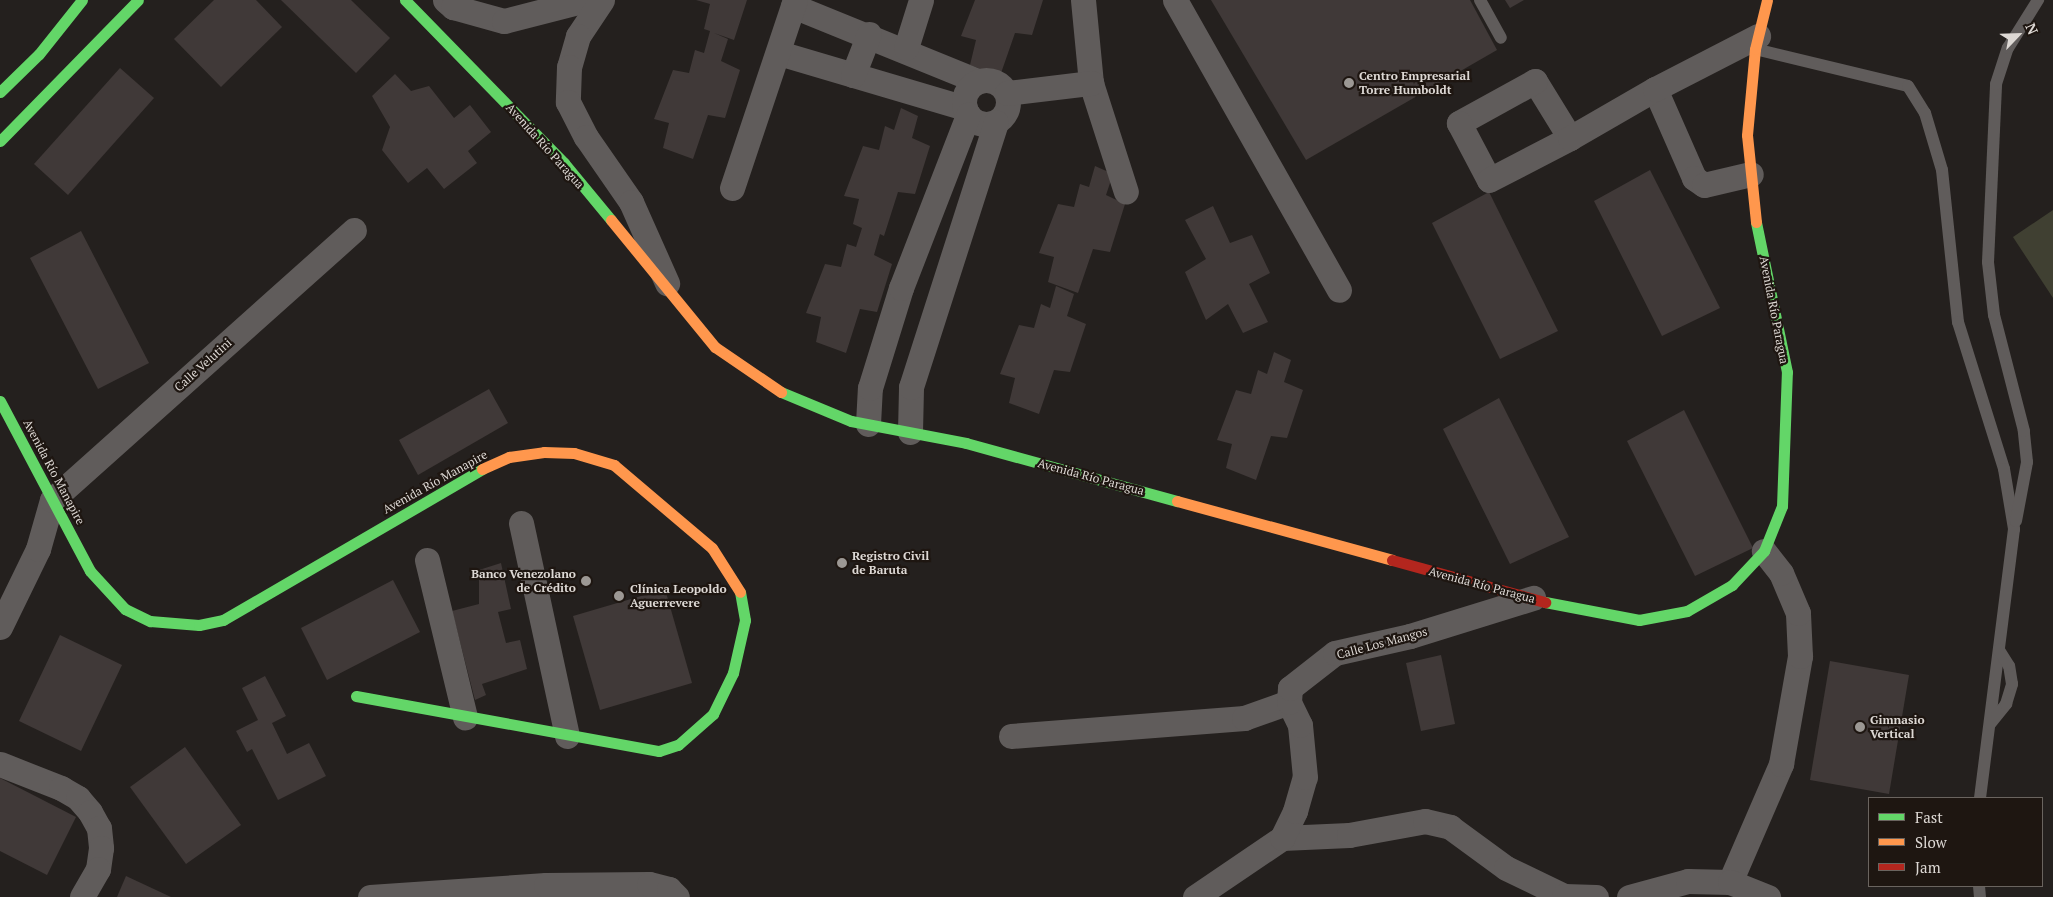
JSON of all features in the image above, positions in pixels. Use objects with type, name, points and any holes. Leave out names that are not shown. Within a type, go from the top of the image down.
[{"type":"main road","points":[[0,92],[39,54],[82,0]]},
{"type":"main road","points":[[0,142],[138,0]]},
{"type":"main road","name":"Avenida Río Paragua","points":[[405,0],[564,163],[674,302],[715,347],[752,376],[810,407],[868,424],[966,443],[1580,612],[1639,620],[1687,611],[1732,585],[1764,551],[1782,506],[1787,372],[1751,174],[1746,135],[1757,43],[1767,0]]},
{"type":"main road","name":"Avenida Río Manapire","points":[[0,400],[90,571],[125,609],[150,621],[199,626],[223,620],[509,457],[574,453],[614,465],[712,548],[740,592],[745,620],[733,673],[713,714],[678,745],[651,750],[356,696]]},
{"type":"street","points":[[445,0],[453,7],[504,21],[586,0]]},
{"type":"street","name":"Avenida Río Paragua","points":[[602,0],[578,36],[569,67],[568,102],[586,137],[631,202],[674,302]]},
{"type":"street","points":[[906,48],[921,0]]},
{"type":"street","points":[[1083,0],[1091,83],[1126,192]]},
{"type":"street","points":[[1176,0],[1339,290]]},
{"type":"street","points":[[732,188],[779,54],[794,3],[906,48],[978,81],[1000,84],[1007,92],[1009,104],[996,122],[910,387],[910,432]]},
{"type":"street","points":[[853,75],[869,34]]},
{"type":"street","points":[[1570,138],[1655,89],[1757,43]]},
{"type":"street","points":[[779,54],[966,111],[986,125],[996,122]]},
{"type":"street","points":[[868,424],[870,388],[902,288],[966,111],[964,97],[978,81]]},
{"type":"street","points":[[1007,92],[1091,83]]},
{"type":"street","points":[[1655,89],[1694,178],[1704,184],[1751,174]]},
{"type":"street","name":"Calle Velutini","points":[[52,500],[354,230]]},
{"type":"street","points":[[902,288],[940,296]]},
{"type":"street","points":[[0,627],[38,549],[52,500]]},
{"type":"street","points":[[521,523],[567,736]]},
{"type":"street","points":[[1730,882],[1781,764],[1800,656],[1798,613],[1781,573],[1764,551]]},
{"type":"street","points":[[427,560],[465,717]]},
{"type":"street","name":"Calle Los Mangos","points":[[1289,702],[1290,688],[1336,653],[1533,598]]},
{"type":"street","points":[[1011,736],[1244,718],[1289,702],[1300,725],[1305,777],[1282,838]]},
{"type":"street","points":[[0,764],[61,788],[78,798],[90,812],[99,828],[101,848],[98,869],[82,897]]},
{"type":"street","points":[[1195,897],[1282,838],[1349,835],[1424,821],[1450,827],[1506,868],[1564,896],[1596,897]]},
{"type":"street","points":[[1629,897],[1688,881],[1730,882],[1768,897]]},
{"type":"street","points":[[370,897],[465,894],[546,885],[648,884],[669,889],[677,897]]},
{"type":"lane","points":[[1480,0],[1501,38]]},
{"type":"lane","points":[[1980,797],[2014,529],[2027,462],[2024,431],[1994,315],[1988,262],[1996,94],[2008,48],[2038,0]]},
{"type":"lane","points":[[1757,43],[1908,86],[1925,113],[1942,170],[1958,322],[2004,469],[2014,529]]},
{"type":"green space","points":[[2053,210],[2053,298],[2013,237]]},
{"type":"building","points":[[214,0],[256,0],[282,27],[221,87],[174,39]]},
{"type":"building","points":[[281,0],[351,0],[390,38],[356,73]]},
{"type":"building","points":[[696,0],[747,0],[734,40],[714,33],[728,39],[721,61],[740,70],[725,118],[708,115],[693,159],[663,148],[669,123],[654,119],[673,70],[689,73],[695,50],[704,53],[710,31],[704,29],[710,4]]},
{"type":"building","points":[[975,0],[1043,0],[1032,35],[1015,33],[1000,76],[970,65],[976,40],[961,36]]},
{"type":"building","name":"Centro Empresarial Torre Humboldt","points":[[1211,0],[1470,0],[1497,50],[1306,160]]},
{"type":"building","points":[[1505,0],[1524,0],[1510,8]]},
{"type":"building","points":[[120,68],[154,98],[68,195],[34,164]]},
{"type":"building","points":[[395,74],[411,91],[429,86],[454,118],[470,105],[491,132],[468,151],[477,163],[444,189],[427,168],[408,183],[382,150],[390,127],[372,96]]},
{"type":"building","points":[[901,108],[918,116],[912,138],[930,146],[915,194],[898,192],[884,236],[880,234],[874,255],[892,264],[877,312],[860,309],[846,353],[816,342],[821,317],[806,313],[825,264],[841,267],[847,244],[856,247],[862,228],[853,224],[859,199],[844,196],[863,146],[879,150],[885,126],[894,130]]},
{"type":"building","points":[[1095,166],[1113,174],[1106,195],[1125,204],[1110,252],[1093,249],[1078,293],[1048,282],[1054,257],[1039,253],[1058,204],[1074,207],[1080,184],[1089,187]]},
{"type":"building","points":[[1650,170],[1720,308],[1662,336],[1594,201]]},
{"type":"building","points":[[1489,192],[1558,331],[1500,359],[1432,223]]},
{"type":"building","points":[[1213,206],[1230,243],[1252,235],[1270,273],[1249,284],[1268,322],[1243,333],[1228,304],[1206,320],[1185,272],[1206,259],[1185,220]]},
{"type":"building","points":[[81,231],[149,363],[98,389],[30,258]]},
{"type":"building","points":[[1056,286],[1074,294],[1067,316],[1086,324],[1070,372],[1054,370],[1039,414],[1009,403],[1015,378],[1000,374],[1019,325],[1034,328],[1041,304],[1050,308]]},
{"type":"building","points":[[1274,352],[1291,360],[1284,382],[1303,390],[1287,438],[1271,436],[1256,480],[1226,468],[1232,444],[1217,440],[1236,390],[1251,394],[1258,370],[1267,374]]},
{"type":"building","points":[[489,389],[508,423],[418,475],[399,440]]},
{"type":"building","points":[[1499,398],[1569,537],[1510,564],[1443,429]]},
{"type":"building","points":[[1684,410],[1753,548],[1695,576],[1627,441]]},
{"type":"building","points":[[501,563],[511,609],[498,612],[506,643],[520,640],[527,669],[482,684],[486,695],[475,700],[452,611],[479,604],[479,570]]},
{"type":"building","points":[[393,580],[420,632],[327,680],[301,628]]},
{"type":"building","points":[[665,589],[692,683],[600,710],[573,616]]},
{"type":"building","points":[[60,635],[122,665],[81,751],[19,721]]},
{"type":"building","points":[[1441,655],[1455,724],[1421,731],[1406,663]]},
{"type":"building","name":"Gimnasio Vertical","points":[[1830,661],[1909,675],[1889,794],[1810,780]]},
{"type":"building","points":[[265,676],[286,716],[272,723],[287,754],[309,743],[326,776],[278,800],[252,749],[247,752],[236,731],[258,720],[242,688]]},
{"type":"building","points":[[185,747],[241,825],[186,864],[130,787]]},
{"type":"building","points":[[0,778],[76,817],[47,875],[0,851]]},
{"type":"building","points":[[126,876],[171,897],[117,897]]},
{"type":"traffic: fast","points":[[0,92],[39,54],[82,0]]},
{"type":"traffic: fast","points":[[0,141],[138,0]]},
{"type":"traffic: fast","points":[[405,0],[564,163],[611,220]]},
{"type":"traffic: fast","points":[[1545,602],[1639,620],[1687,611],[1732,585],[1764,551],[1782,506],[1787,372],[1756,222]]},
{"type":"traffic: fast","points":[[781,392],[851,421],[966,443],[1177,501]]},
{"type":"traffic: fast","points":[[0,401],[90,571],[125,609],[150,621],[199,625],[223,620],[482,469]]},
{"type":"traffic: fast","points":[[356,696],[659,751],[678,745],[713,714],[733,673],[745,620],[740,592]]},
{"type":"traffic: slow","points":[[1756,222],[1747,135],[1755,49],[1767,0]]},
{"type":"traffic: slow","points":[[611,220],[715,347],[781,392]]},
{"type":"traffic: slow","points":[[482,469],[509,457],[544,452],[574,453],[614,465],[712,548],[740,592]]},
{"type":"traffic: slow","points":[[1177,501],[1392,560]]},
{"type":"traffic: jam","points":[[1392,560],[1545,602]]},
{"type":"place","name":"Centro Empresarial Torre Humboldt","points":[[1349,83]]},
{"type":"place","name":"Registro Civil de Baruta","points":[[842,563]]},
{"type":"place","name":"Banco Venezolano de Crédito","points":[[586,581]]},
{"type":"place","name":"Clínica Leopoldo Aguerrevere","points":[[619,596]]},
{"type":"place","name":"Gimnasio Vertical","points":[[1860,727]]}]
